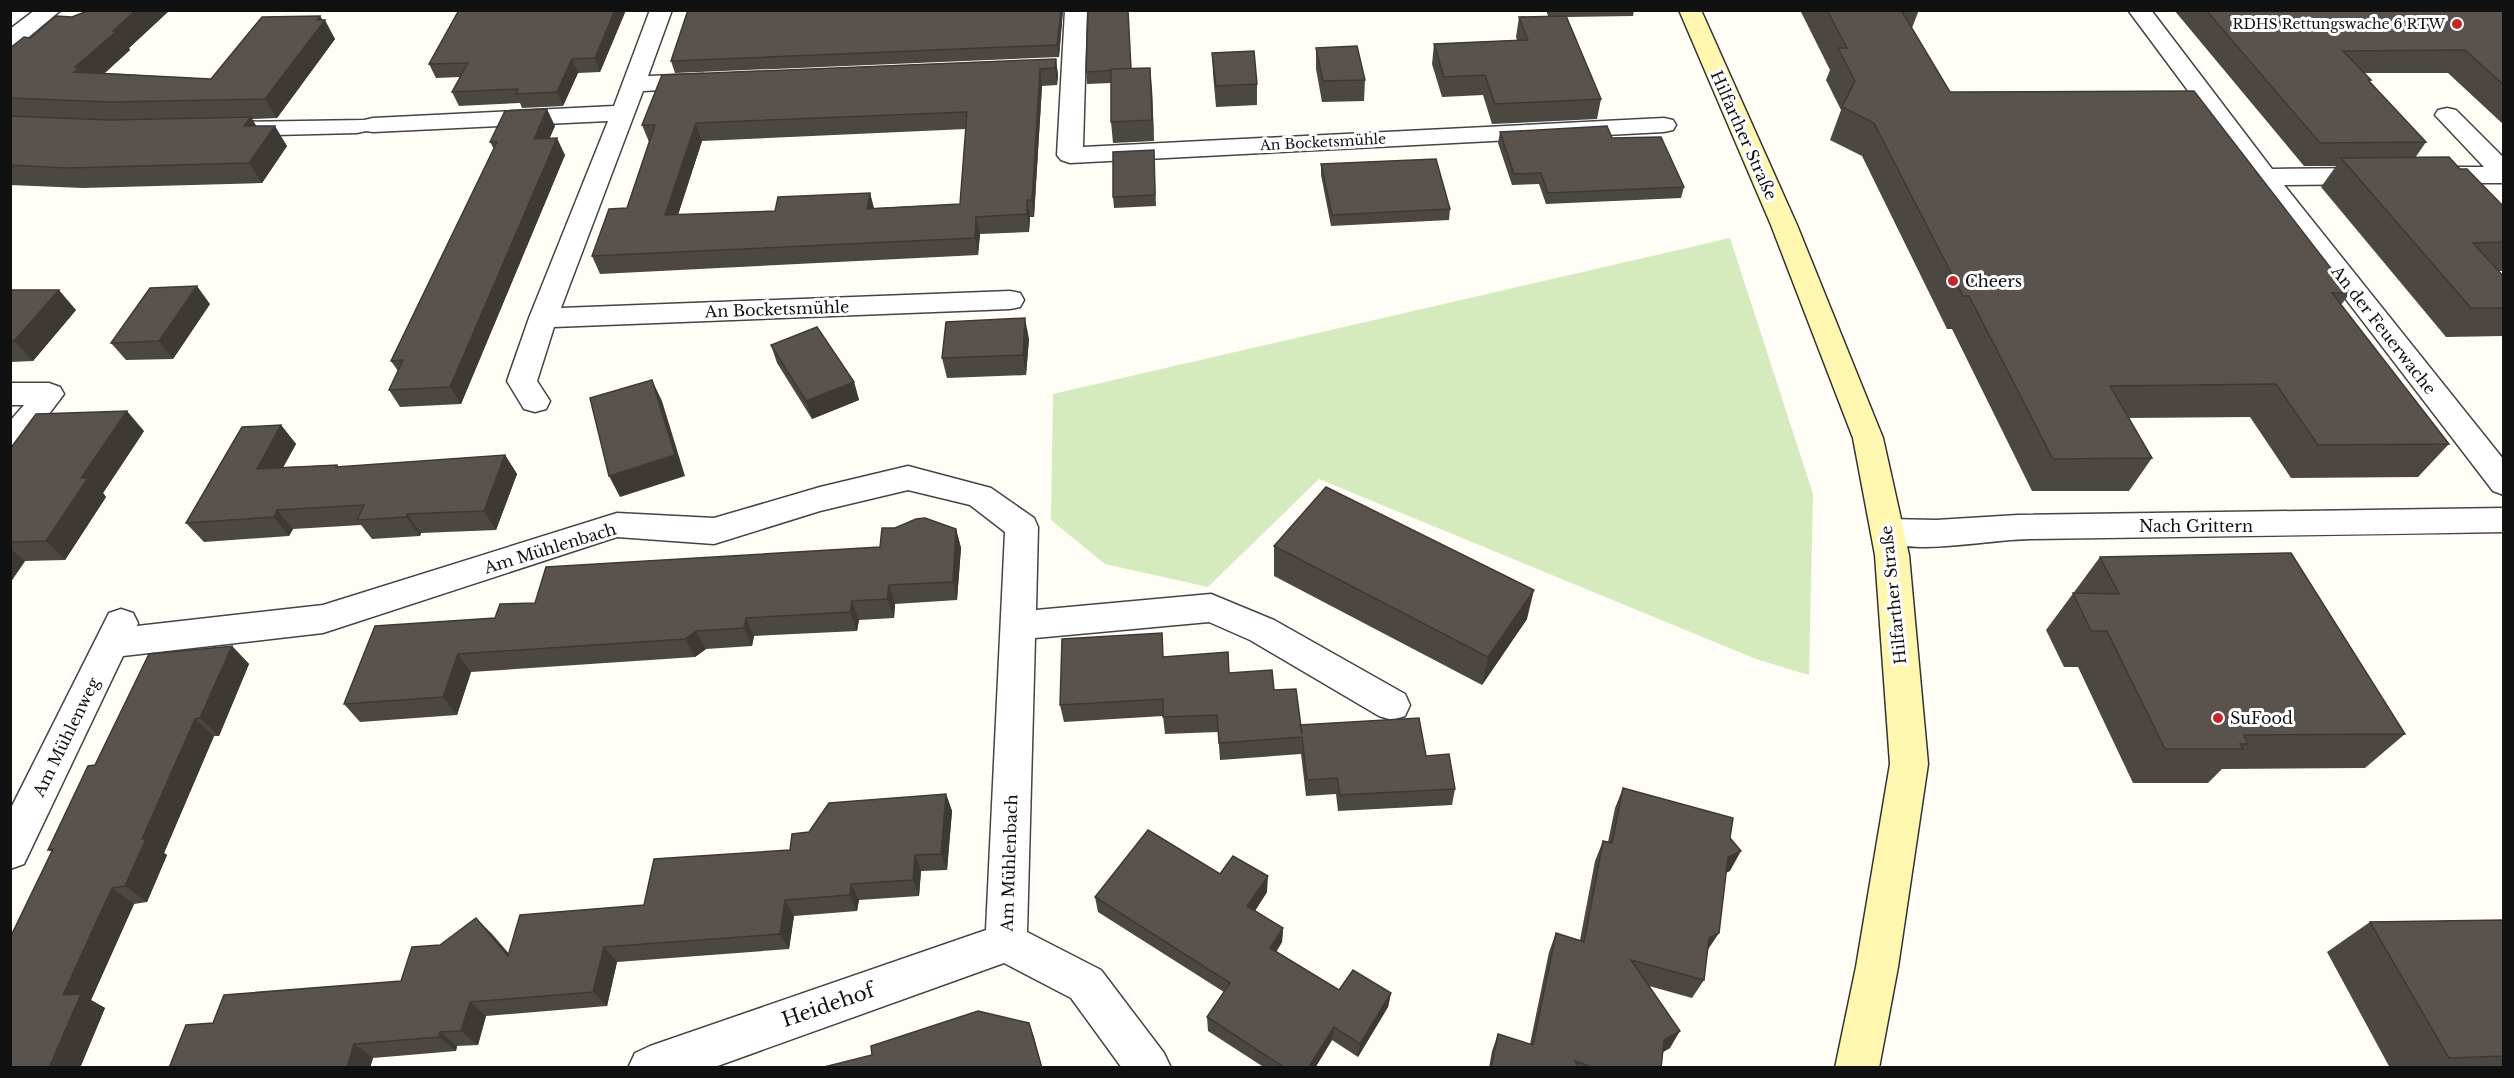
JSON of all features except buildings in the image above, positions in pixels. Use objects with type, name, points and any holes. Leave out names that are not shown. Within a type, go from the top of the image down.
[{"type":"main road","name":"Hilfarther Straße","points":[[1690,10],[1784,225],[1868,438],[1892,555],[1909,764],[1878,966],[1857,1068]]},
{"type":"street","points":[[10,41],[50,10]]},
{"type":"street","points":[[535,401],[522,381],[543,318],[662,10]]},
{"type":"street","name":"An Bocketsmühle","points":[[1076,10],[1060,66],[1070,155],[1664,126]]},
{"type":"street","name":"An der Feuerwache","points":[[2139,10],[2265,177],[2504,483]]},
{"type":"street","points":[[633,84],[728,80]]},
{"type":"street","points":[[206,129],[365,125],[624,113]]},
{"type":"street","points":[[2447,116],[2504,174]]},
{"type":"street","points":[[2265,177],[2504,174]]},
{"type":"street","name":"An Bocketsmühle","points":[[543,318],[1010,300]]},
{"type":"street","points":[[10,394],[49,394],[10,443]]},
{"type":"street","name":"Am Mühlenbach","points":[[117,633],[322,619],[617,525],[714,531],[820,499],[908,478],[980,496],[1022,527],[1006,943],[1086,984],[1149,1068]]},
{"type":"street","name":"Nach Grittern","points":[[1888,532],[1936,533],[2018,527],[2504,520]]},
{"type":"street","points":[[1018,626],[1212,609],[1262,630],[1392,705]]},
{"type":"street","name":"Am Mühlenweg","points":[[10,850],[117,633]]},
{"type":"street","name":"Heidehof","points":[[650,1068],[1006,943]]},
{"type":"green space","points":[[1730,238],[1813,494],[1809,675],[1756,659],[1319,479],[1208,587],[1105,564],[1051,520],[1053,394]]},
{"type":"place","name":"RDHS Rettungswache 6 RTW","points":[[2457,24]]},
{"type":"place","name":"Cheers","points":[[1953,281]]},
{"type":"place","name":"SuFood","points":[[2218,718]]}]
